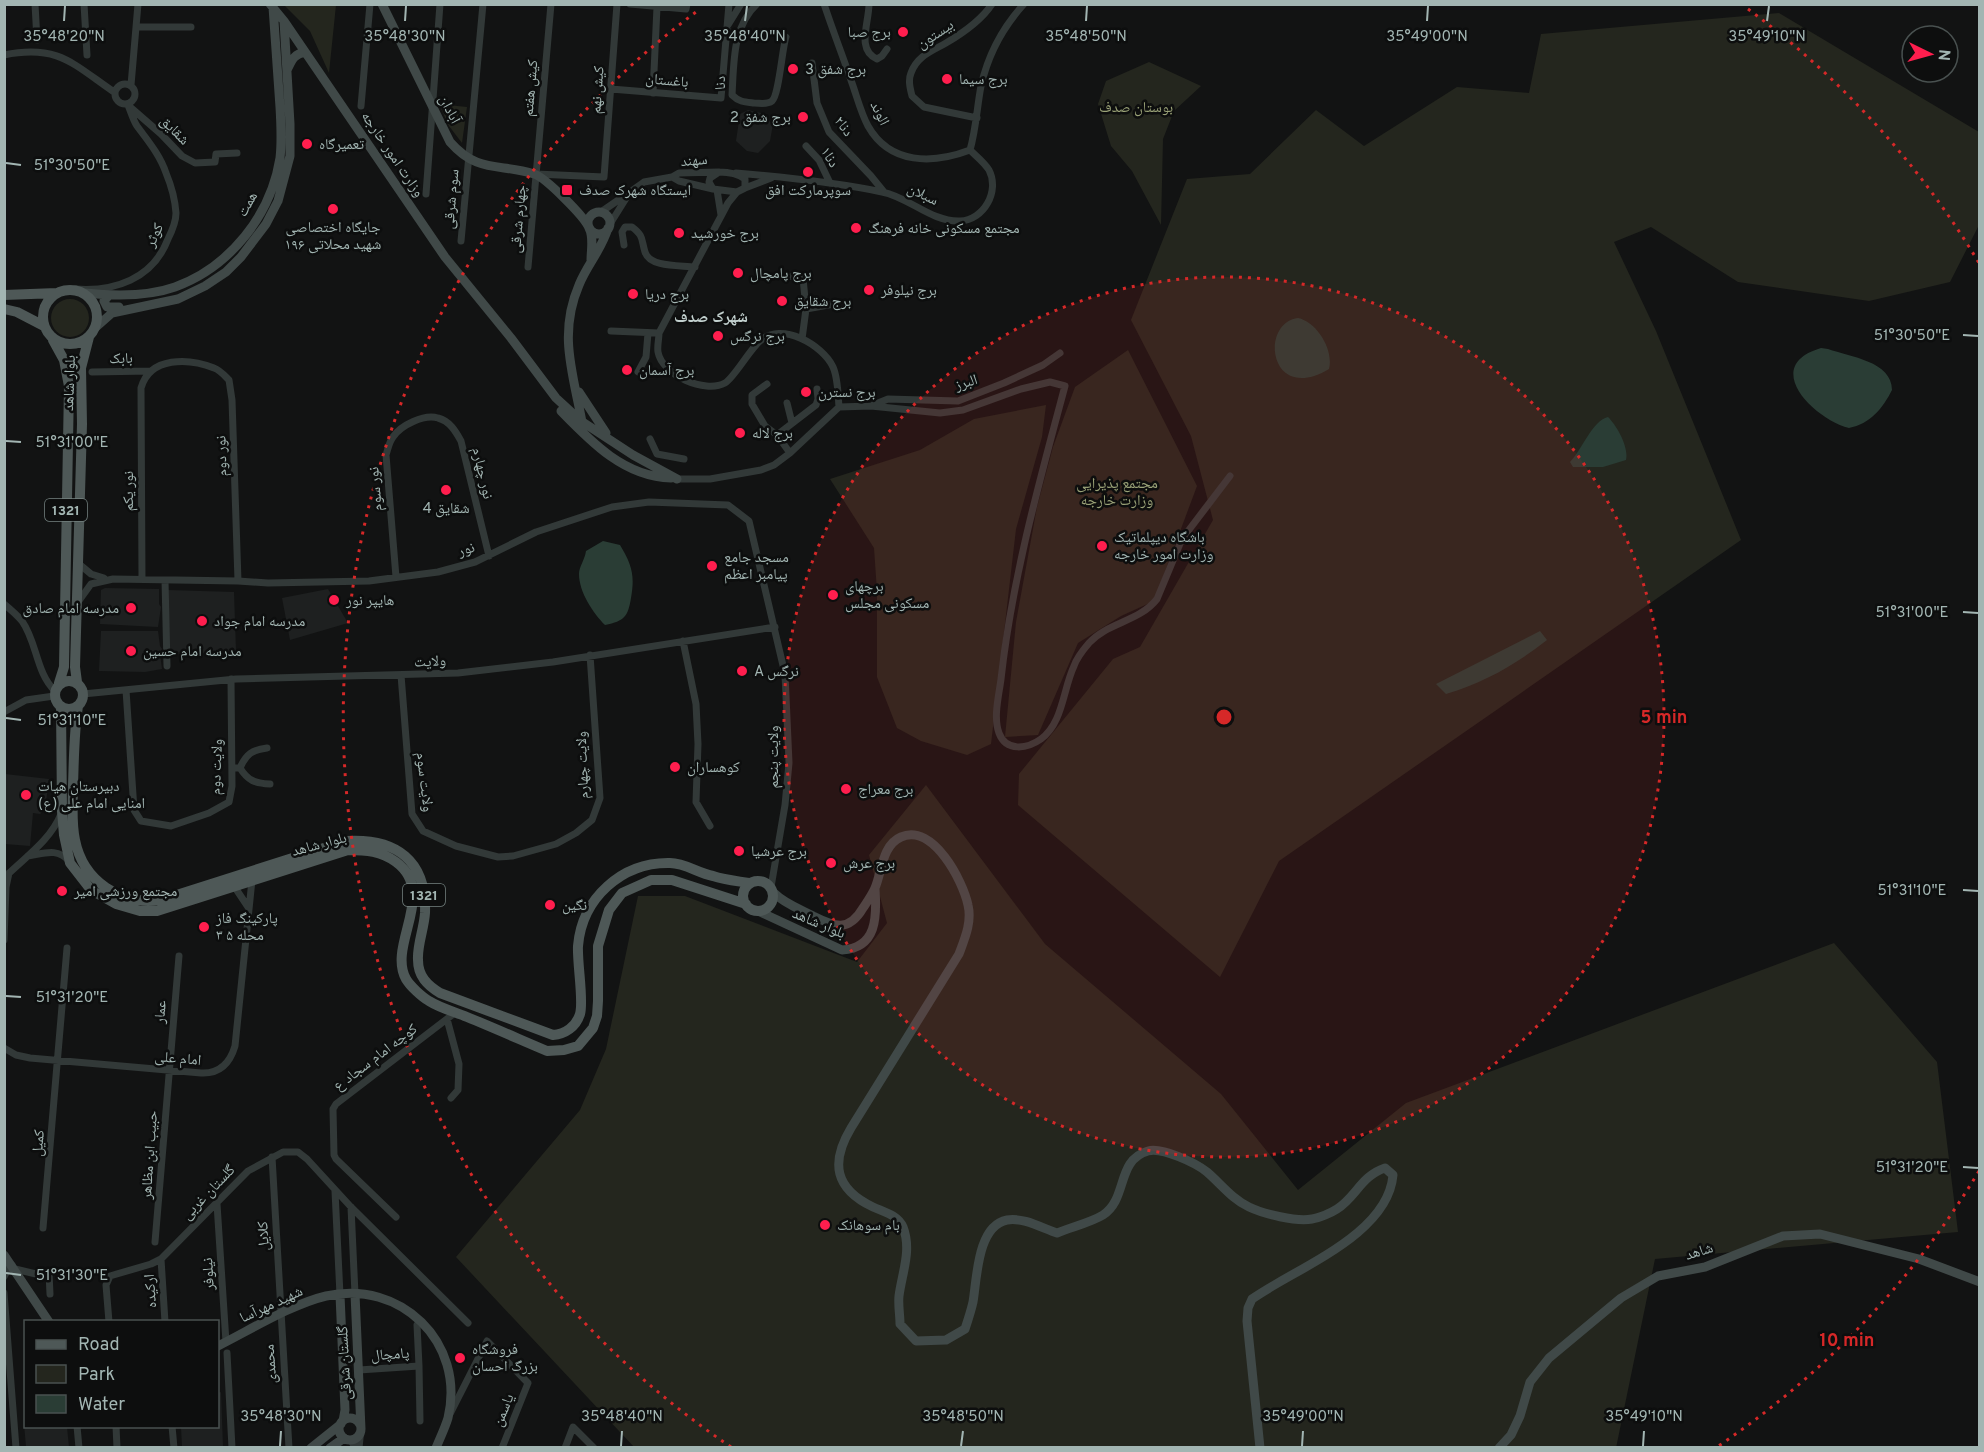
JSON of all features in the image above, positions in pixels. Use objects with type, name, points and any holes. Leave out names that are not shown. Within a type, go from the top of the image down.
[{"type":"main road","name":"آبادان","points":[[382,4],[450,142],[468,159]]},
{"type":"main road","name":"وزارت امور خارجه","points":[[272,6],[445,257],[556,398],[582,421],[633,455],[677,479]]},
{"type":"main road","name":"همت","points":[[92,332],[112,313],[178,299],[205,286],[226,272],[241,257],[266,224],[278,201],[290,156],[272,6]]},
{"type":"main road","name":"همت","points":[[80,291],[109,295],[157,292],[176,287],[198,277],[220,262],[241,242],[257,219],[271,192],[277,172],[283,90],[287,70],[284,21]]},
{"type":"main road","points":[[287,70],[294,57],[305,52]]},
{"type":"main road","points":[[468,159],[485,165],[536,174],[569,202],[589,227],[599,233],[609,226]]},
{"type":"main road","points":[[569,202],[600,212],[608,217],[609,226],[600,249],[591,260],[573,300],[569,318],[568,360],[587,437]]},
{"type":"main road","points":[[591,260],[592,241],[589,219],[600,212]]},
{"type":"main road","points":[[4,295],[57,292],[80,291],[93,302],[95,310],[92,332],[76,344],[68,345],[53,340],[44,326],[43,311],[57,292]]},
{"type":"main road","points":[[109,295],[104,301],[107,307],[130,309]]},
{"type":"main road","points":[[4,309],[17,312],[44,326]]},
{"type":"main road","name":"وزارت امور خارجه","points":[[495,319],[556,406],[587,437],[624,466],[655,478],[677,479]]},
{"type":"main road","name":"بلوار شاهد","points":[[76,682],[82,424],[81,368],[92,332]]},
{"type":"main road","name":"بلوار شاهد","points":[[53,340],[64,360],[69,386],[64,667],[56,690]]},
{"type":"main road","points":[[556,398],[570,402],[575,395],[576,387]]},
{"type":"main road","points":[[576,387],[599,425],[614,441]]},
{"type":"main road","points":[[624,466],[633,465],[633,455]]},
{"type":"main road","points":[[68,680],[76,682],[83,694],[78,706],[70,709],[61,707],[55,700],[56,690],[68,680]]},
{"type":"main road","name":"بلوار شاهد","points":[[78,706],[74,734],[73,812],[75,841],[89,872],[112,893],[143,902],[161,900],[233,882]]},
{"type":"main road","name":"بلوار شاهد","points":[[61,707],[64,836],[70,863],[91,890],[116,904],[140,911],[157,911],[251,876],[348,850],[366,849],[390,858],[405,870],[412,888],[411,912],[402,957],[406,980],[428,1001],[451,1016],[547,1051],[578,1046],[593,1028],[597,1016],[598,946],[609,910],[622,893],[651,880],[672,880],[746,904]]},
{"type":"main road","points":[[875,889],[884,856],[889,848],[902,836],[918,837],[929,839],[938,847],[954,869],[968,905],[969,926],[959,954],[846,1135],[838,1161],[840,1175],[849,1192],[870,1206],[895,1216],[903,1226],[908,1249],[899,1299],[900,1324],[916,1341],[946,1340],[965,1329],[973,1301],[977,1266],[991,1230],[1006,1220],[1026,1222],[1057,1233],[1104,1214],[1118,1197],[1123,1176],[1135,1156],[1151,1150],[1174,1154],[1206,1172],[1249,1207],[1277,1216],[1310,1219],[1337,1210],[1373,1173],[1385,1168],[1393,1175],[1392,1187],[1380,1210],[1350,1240],[1252,1299],[1248,1308],[1247,1321],[1260,1448]]},
{"type":"main road","name":"بلوار شاهد","points":[[251,876],[301,854],[345,841],[367,840],[400,852],[415,867],[423,885],[425,914],[418,959],[421,976],[430,987],[440,993],[553,1035],[563,1034],[573,1026],[580,1014],[578,945],[584,917],[600,891],[619,876],[649,864],[672,862],[711,876],[749,883]]},
{"type":"main road","points":[[758,880],[763,881],[772,890],[770,906],[758,911],[746,904],[743,896],[749,883],[758,880]]},
{"type":"main road","name":"بلوار شاهد","points":[[772,890],[780,900],[840,926],[850,924],[855,920],[875,889]]},
{"type":"main road","name":"بلوار شاهد","points":[[758,911],[842,950],[852,950],[860,947],[873,927],[875,889]]},
{"type":"main road","points":[[451,1016],[461,1001]]},
{"type":"main road","name":"شاهد","points":[[1499,1448],[1511,1435],[1520,1416],[1530,1382],[1549,1358],[1621,1298],[1658,1276],[1705,1267],[1783,1236],[1820,1234],[1919,1259],[1980,1282]]},
{"type":"main road","points":[[4,1255],[48,1320]]},
{"type":"main road","name":"شهید مهرآسا","points":[[222,1344],[280,1315],[318,1299],[340,1294],[386,1299],[402,1306],[412,1312],[429,1331],[439,1346],[447,1367],[450,1398],[447,1418],[436,1448]]},
{"type":"main road","name":"گلستان شرقی","points":[[340,1294],[345,1410],[342,1422]]},
{"type":"main road","name":"گلستان شرقی","points":[[355,1294],[361,1430]]},
{"type":"main road","points":[[311,1448],[342,1422],[353,1419],[359,1423],[361,1430],[352,1443],[330,1448]]},
{"type":"main road","points":[[342,1422],[340,1433],[352,1443]]},
{"type":"street","points":[[35,4],[37,40]]},
{"type":"street","points":[[84,4],[87,55]]},
{"type":"street","points":[[131,86],[138,27],[138,4]]},
{"type":"street","points":[[361,106],[370,4]]},
{"type":"street","points":[[426,194],[440,4]]},
{"type":"street","name":"سوم شرقی","points":[[462,241],[483,4]]},
{"type":"street","name":"کیش هفتم","points":[[536,174],[551,4]]},
{"type":"street","name":"کیش نهم","points":[[536,174],[604,177],[617,4]]},
{"type":"street","points":[[630,4],[687,7]]},
{"type":"street","points":[[728,26],[729,4]]},
{"type":"street","points":[[728,26],[741,4]]},
{"type":"street","name":"دنا","points":[[757,4],[744,18],[736,47],[732,95],[738,101],[765,104],[772,101],[777,93],[786,37]]},
{"type":"street","name":"الوند","points":[[824,4],[868,126],[884,145],[903,156],[930,160],[952,157],[970,150]]},
{"type":"street","points":[[869,4],[864,46],[869,56],[877,59],[887,49]]},
{"type":"street","name":"بیستون","points":[[976,118],[924,107],[912,96],[909,78],[914,66],[927,52],[973,25],[992,4]]},
{"type":"street","points":[[970,150],[987,66],[1000,34],[1024,4]]},
{"type":"street","points":[[652,93],[657,6]]},
{"type":"street","name":"باغستان","points":[[611,89],[721,98],[728,26]]},
{"type":"street","points":[[138,27],[191,27]]},
{"type":"street","points":[[4,56],[33,51],[53,53],[73,63],[114,93],[121,84],[131,86],[135,91],[135,96],[128,105]]},
{"type":"street","name":"دنا۲","points":[[812,63],[816,103],[829,132],[884,192]]},
{"type":"street","name":"شقایق","points":[[114,93],[118,101],[123,105],[128,105],[182,156],[195,163],[215,162],[216,154],[237,153]]},
{"type":"street","name":"کوثر","points":[[80,291],[129,283],[155,263],[166,246],[174,225],[175,206],[166,171],[157,153],[136,125],[128,105]]},
{"type":"street","name":"دنا۱","points":[[806,146],[819,160],[830,183]]},
{"type":"street","name":"سبلان","points":[[736,173],[779,176],[884,192],[934,215],[960,221],[973,218],[981,213],[990,199],[990,171],[970,150]]},
{"type":"street","name":"سهند","points":[[600,212],[644,182],[686,172],[736,173]]},
{"type":"street","points":[[719,172],[710,178],[710,182],[720,204],[721,218]]},
{"type":"street","points":[[736,173],[745,179],[745,188]]},
{"type":"street","name":"چهارم شرقی","points":[[528,267],[536,174]]},
{"type":"street","name":"سبلان","points":[[738,192],[757,182],[779,176]]},
{"type":"street","name":"سهند","points":[[672,177],[679,181],[715,190],[738,192]]},
{"type":"street","points":[[609,226],[630,192]]},
{"type":"street","points":[[738,192],[728,203],[659,333],[658,353],[669,369],[685,381],[710,387],[726,383],[760,340],[766,336],[790,334],[811,343],[832,365],[840,407],[871,406],[940,413],[963,410],[1021,389],[1050,382],[1065,386],[1034,499],[1013,594],[996,721],[1004,741],[1012,747],[1020,747],[1042,738],[1056,722],[1074,666],[1082,651],[1095,636],[1134,618],[1157,599],[1182,539],[1230,476]]},
{"type":"street","points":[[624,244],[622,232],[625,227],[632,227],[641,233],[646,256],[654,262],[694,267]]},
{"type":"street","points":[[787,276],[803,278],[806,309],[802,339]]},
{"type":"street","points":[[806,309],[834,304]]},
{"type":"street","points":[[610,331],[659,333]]},
{"type":"street","points":[[638,372],[646,357],[648,333]]},
{"type":"street","name":"البرز","points":[[871,406],[888,399],[958,401],[1033,370],[1060,353]]},
{"type":"street","name":"نور دوم","points":[[150,371],[166,363],[185,362],[215,368],[229,380],[232,400],[238,580]]},
{"type":"street","name":"بابک","points":[[92,372],[150,371]]},
{"type":"street","name":"نور یکم","points":[[142,579],[141,388],[143,380],[150,371]]},
{"type":"street","points":[[766,384],[752,395],[752,404],[765,426],[777,435],[790,453]]},
{"type":"street","points":[[777,435],[816,405],[817,388]]},
{"type":"street","points":[[787,403],[792,423]]},
{"type":"street","name":"وزارت امور خارجه","points":[[677,479],[710,479],[761,470],[774,465],[840,407]]},
{"type":"street","name":"نور چهارم","points":[[425,418],[439,418],[454,428],[461,441],[489,556]]},
{"type":"street","name":"نور سوم","points":[[396,577],[386,455],[393,437],[404,426],[425,418]]},
{"type":"street","points":[[650,439],[657,454],[684,459]]},
{"type":"street","name":"نور","points":[[78,602],[91,584],[113,579],[238,580],[268,583],[369,581],[438,572],[489,556],[536,532],[612,507],[649,502],[728,505],[749,521],[775,627]]},
{"type":"street","points":[[79,564],[100,578],[113,579]]},
{"type":"street","points":[[165,580],[167,666]]},
{"type":"street","points":[[4,604],[22,621],[44,676],[56,690],[26,700],[4,712]]},
{"type":"street","name":"ولایت","points":[[83,694],[231,679],[458,673],[775,627]]},
{"type":"street","name":"ولایت پنجم","points":[[772,890],[789,763],[785,674],[775,627]]},
{"type":"street","points":[[683,641],[696,704],[698,744],[696,802],[710,826]]},
{"type":"street","name":"ولایت چهارم","points":[[513,856],[556,844],[592,820],[600,798],[590,655]]},
{"type":"street","name":"ولایت سوم","points":[[401,675],[412,814],[423,831],[456,846],[498,857],[513,856]]},
{"type":"street","name":"ولایت دوم","points":[[126,690],[134,810],[141,821],[171,826],[209,813],[229,802],[236,768],[231,679]]},
{"type":"street","points":[[267,748],[249,753],[236,768],[249,780],[270,784]]},
{"type":"street","points":[[4,940],[7,876],[57,825],[62,811]]},
{"type":"street","points":[[28,856],[51,852],[62,855],[70,863]]},
{"type":"street","name":"امام علی","points":[[4,1048],[16,1055],[58,1060],[210,1074],[220,1070],[233,1054],[238,1025],[251,876]]},
{"type":"street","points":[[233,882],[248,907]]},
{"type":"street","name":"کمیل","points":[[43,1228],[67,948]]},
{"type":"street","name":"عمار","points":[[169,1070],[179,956]]},
{"type":"street","points":[[451,1016],[459,1064],[458,1090],[451,1098]]},
{"type":"street","name":"کوچه امام سجاد ع","points":[[396,1217],[336,1159],[333,1109],[336,1104],[451,1016]]},
{"type":"street","name":"حبیب ابن مظاهر","points":[[155,1242],[169,1070]]},
{"type":"street","name":"گلستان غربی","points":[[161,1259],[248,1171],[272,1156],[283,1152],[298,1152],[468,1323]]},
{"type":"street","name":"کلایل","points":[[272,1156],[280,1315]]},
{"type":"street","points":[[335,1191],[340,1294]]},
{"type":"street","name":"نیلوفر","points":[[217,1204],[222,1344]]},
{"type":"street","points":[[351,1207],[355,1294]]},
{"type":"street","points":[[109,1320],[107,1280],[114,1273],[151,1264],[161,1259]]},
{"type":"street","name":"ارکیده","points":[[161,1259],[165,1320]]},
{"type":"street","points":[[4,1277],[13,1267],[36,1274],[49,1273],[50,1294]]},
{"type":"street","points":[[4,1293],[16,1448]]},
{"type":"street","name":"محمدی","points":[[280,1315],[289,1448]]},
{"type":"street","name":"پامچال","points":[[359,1370],[419,1366],[417,1326]]},
{"type":"street","name":"یاسمن","points":[[447,1418],[487,1341],[528,1383],[502,1448]]},
{"type":"street","points":[[227,1353],[232,1448]]},
{"type":"street","points":[[419,1366],[420,1421]]},
{"type":"street","points":[[565,1448],[573,1427],[594,1448]]},
{"type":"street","points":[[77,1428],[78,1448]]},
{"type":"street","points":[[116,1428],[117,1448]]},
{"type":"street","points":[[172,1428],[174,1448]]},
{"type":"shaded area","points":[[748,110],[761,113],[773,124],[770,141],[758,153],[747,151],[736,141],[740,114]]},
{"type":"shaded area","name":"مدرسه امام صادق","points":[[105,588],[159,589],[161,607],[158,627],[100,624],[101,590]]},
{"type":"shaded area","points":[[328,589],[348,623],[290,640],[282,598]]},
{"type":"shaded area","name":"مدرسه امام جواد","points":[[168,590],[234,592],[236,651],[169,655]]},
{"type":"shaded area","name":"مدرسه امام حسین","points":[[101,631],[158,631],[162,649],[160,654],[162,669],[145,672],[99,671]]},
{"type":"shaded area","name":"دبیرستان هیات امنایی امام علی (ع)","points":[[5,774],[49,779],[45,810],[40,814],[33,813],[30,846],[5,844]]},
{"type":"shaded area","points":[[221,1392],[223,1447],[182,1447],[181,1428],[219,1428],[219,1393]]},
{"type":"shaded area","points":[[24,1428],[67,1428],[69,1447],[26,1447]]},
{"type":"green space","points":[[284,5],[336,5],[329,73],[310,31]]},
{"type":"green space","points":[[1779,13],[1979,132],[1979,225],[1950,282],[1869,301],[1738,282],[1651,227],[1614,242],[1656,331],[1741,540],[1279,861],[1220,977],[1018,805],[1019,774],[1113,659],[1140,647],[1213,520],[1191,436],[1131,320],[1187,179],[1250,174],[1316,110],[1364,146],[1457,87],[1529,93],[1541,34]]},
{"type":"green space","name":"بوستان صدف","points":[[1149,62],[1201,86],[1174,111],[1163,139],[1161,225],[1132,171],[1111,146],[1098,104],[1106,81]]},
{"type":"green space","points":[[439,104],[467,107],[462,143],[449,126]]},
{"type":"green space","points":[[70,299],[84,304],[89,318],[84,332],[70,337],[56,332],[51,318],[56,304]]},
{"type":"green space","name":"مجتمع پذیرایی وزارت خارجه","points":[[1128,350],[1197,486],[1154,601],[1121,616],[1078,643],[1038,735],[1005,737],[1016,622],[1037,507],[1053,447],[1075,387]]},
{"type":"green space","points":[[1046,405],[1042,437],[1016,529],[991,744],[967,755],[921,741],[897,728],[877,677],[877,591],[874,548],[830,479],[920,450],[974,419]]},
{"type":"green space","points":[[926,785],[1045,944],[1221,1094],[1298,1190],[1406,1103],[1834,943],[1937,1062],[1958,1232],[1655,1259],[1616,1448],[634,1447],[456,1257],[580,1110],[606,1049],[638,896],[685,896],[857,962],[887,923],[869,855]]},
{"type":"water","points":[[1298,318],[1312,325],[1322,338],[1329,354],[1329,369],[1309,377],[1293,377],[1283,370],[1276,359],[1275,346],[1278,333],[1286,323]]},
{"type":"water","points":[[1821,348],[1878,366],[1890,380],[1892,390],[1888,397],[1880,409],[1863,423],[1849,428],[1835,423],[1821,414],[1799,391],[1794,379],[1795,367],[1803,356]]},
{"type":"water","points":[[1608,417],[1622,437],[1626,449],[1626,460],[1603,467],[1573,467],[1570,462],[1592,430]]},
{"type":"water","points":[[603,541],[620,545],[630,564],[633,583],[627,613],[617,622],[605,625],[588,602],[581,588],[579,574],[586,551]]},
{"type":"water","points":[[1540,631],[1547,640],[1511,665],[1487,678],[1446,694],[1436,684]]},
{"type":"place","name":"برج صبا","points":[[903,32]]},
{"type":"place","name":"برج شفق 3","points":[[793,69]]},
{"type":"place","name":"برج سیما","points":[[947,79]]},
{"type":"place","name":"برج شفق 2","points":[[803,117]]},
{"type":"place","name":"تعمیرگاه","points":[[307,144]]},
{"type":"place","name":"سوپرمارکت افق","points":[[808,172]]},
{"type":"place","name":"ایستگاه شهرک صدف","points":[[567,190]]},
{"type":"place","name":"جایگاه اختصاصی ۱۹۶ شهید محلاتی","points":[[333,209]]},
{"type":"place","name":"مجتمع مسکونی خانه فرهنگ","points":[[856,228]]},
{"type":"place","name":"برج خورشید","points":[[679,233]]},
{"type":"place","name":"برج پامچال","points":[[738,273]]},
{"type":"place","name":"برج نیلوفر","points":[[869,290]]},
{"type":"place","name":"برج دریا","points":[[633,294]]},
{"type":"place","name":"برج شقایق","points":[[782,301]]},
{"type":"place","name":"برج نرگس","points":[[718,336]]},
{"type":"place","name":"برج آسمان","points":[[627,370]]},
{"type":"place","name":"برج نسترن","points":[[806,392]]},
{"type":"place","name":"برج لاله","points":[[740,433]]},
{"type":"place","name":"شقایق 4","points":[[446,490]]},
{"type":"place","name":"باشگاه دیپلماتیک وزارت امور خارجه","points":[[1102,546]]},
{"type":"place","name":"مسجد جامع پیامبر اعظم","points":[[712,566]]},
{"type":"place","name":"برچهای مسکونی مجلس","points":[[833,595]]},
{"type":"place","name":"هایپر نور","points":[[334,600]]},
{"type":"place","name":"مدرسه امام صادق","points":[[131,608]]},
{"type":"place","name":"مدرسه امام جواد","points":[[202,621]]},
{"type":"place","name":"مدرسه امام حسین","points":[[131,651]]},
{"type":"place","name":"A نرگس","points":[[742,671]]},
{"type":"place","name":"کوهساران","points":[[675,767]]},
{"type":"place","name":"برج معراج","points":[[846,789]]},
{"type":"place","name":"دبیرستان هیات امنایی امام علی (ع)","points":[[26,795]]},
{"type":"place","name":"برج عرشیا","points":[[739,851]]},
{"type":"place","name":"برج عرش","points":[[831,863]]},
{"type":"place","name":"مجتمع ورزشی امیر","points":[[62,891]]},
{"type":"place","name":"نگین","points":[[550,905]]},
{"type":"place","name":"پارکینگ فاز ۳ محله ۵","points":[[204,927]]},
{"type":"place","name":"بام سوهانک","points":[[825,1225]]},
{"type":"place","name":"فروشگاه بزرگ احسان","points":[[460,1358]]},
{"type":"district","name":"شهرک صدف","points":[[711,316]]}]
